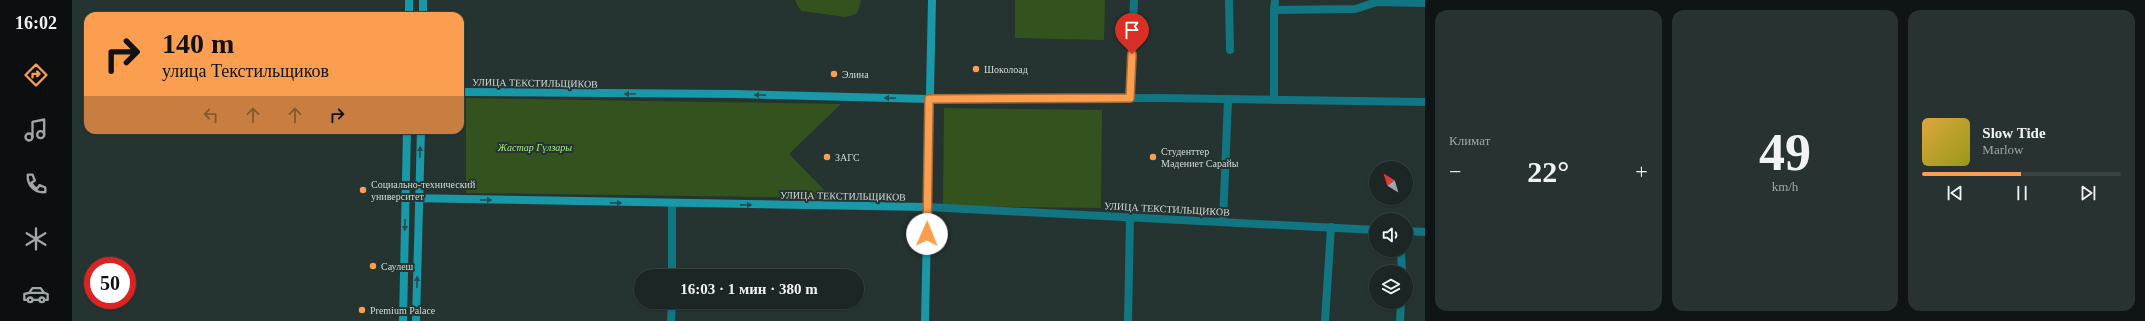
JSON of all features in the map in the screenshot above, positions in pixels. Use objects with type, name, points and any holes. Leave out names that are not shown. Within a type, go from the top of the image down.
[{"type":"street","points":[[409,0],[409,12]]},
{"type":"street","points":[[423,0],[423,12]]},
{"type":"street","points":[[925,321],[932,0]]},
{"type":"street","points":[[1130,98],[1134,0]]},
{"type":"street","points":[[1229,0],[1230,50]]},
{"type":"street","points":[[1274,0],[1274,100]]},
{"type":"street","points":[[1274,10],[1355,9],[1377,2],[1425,3]]},
{"type":"street","name":"УЛИЦА ТЕКСТИЛЬЩИКОВ","points":[[464,92],[743,94],[929,99],[1130,98],[1425,102]]},
{"type":"street","points":[[1224,222],[1228,99]]},
{"type":"street","points":[[403,321],[407,134]]},
{"type":"street","points":[[416,321],[421,134]]},
{"type":"street","name":"УЛИЦА ТЕКСТИЛЬЩИКОВ","points":[[405,198],[672,204],[927,207],[1369,230]]},
{"type":"street","points":[[672,204],[672,269]]},
{"type":"street","points":[[1128,321],[1130,217]]},
{"type":"street","points":[[1325,321],[1331,227]]},
{"type":"street","points":[[1413,231],[1425,232]]},
{"type":"street","points":[[671,321],[672,309]]},
{"type":"street","points":[[1400,321],[1401,309]]},
{"type":"green space","points":[[795,0],[861,0],[856,14],[845,17],[802,11],[798,7]]},
{"type":"green space","points":[[1015,0],[1105,0],[1104,40],[1015,38]]},
{"type":"green space","name":"Жастар Гүлзары","points":[[466,98],[841,104],[789,154],[832,198],[466,193]]},
{"type":"green space","points":[[944,108],[1102,110],[1101,208],[943,206]]},
{"type":"place","name":"Шоколоад","points":[[976,69]]},
{"type":"place","name":"Элина","points":[[834,74]]},
{"type":"place","name":"ЗАГС","points":[[827,157]]},
{"type":"place","name":"Студенттер Мәдениет Сарайы","points":[[1153,157]]},
{"type":"place","name":"Социально-технический университет","points":[[363,190]]},
{"type":"place","name":"Саулеш","points":[[373,266]]},
{"type":"place","name":"Premium Palace","points":[[362,310]]},
{"type":"route","points":[[927,234],[929,99],[1130,98],[1132,54]]}]
